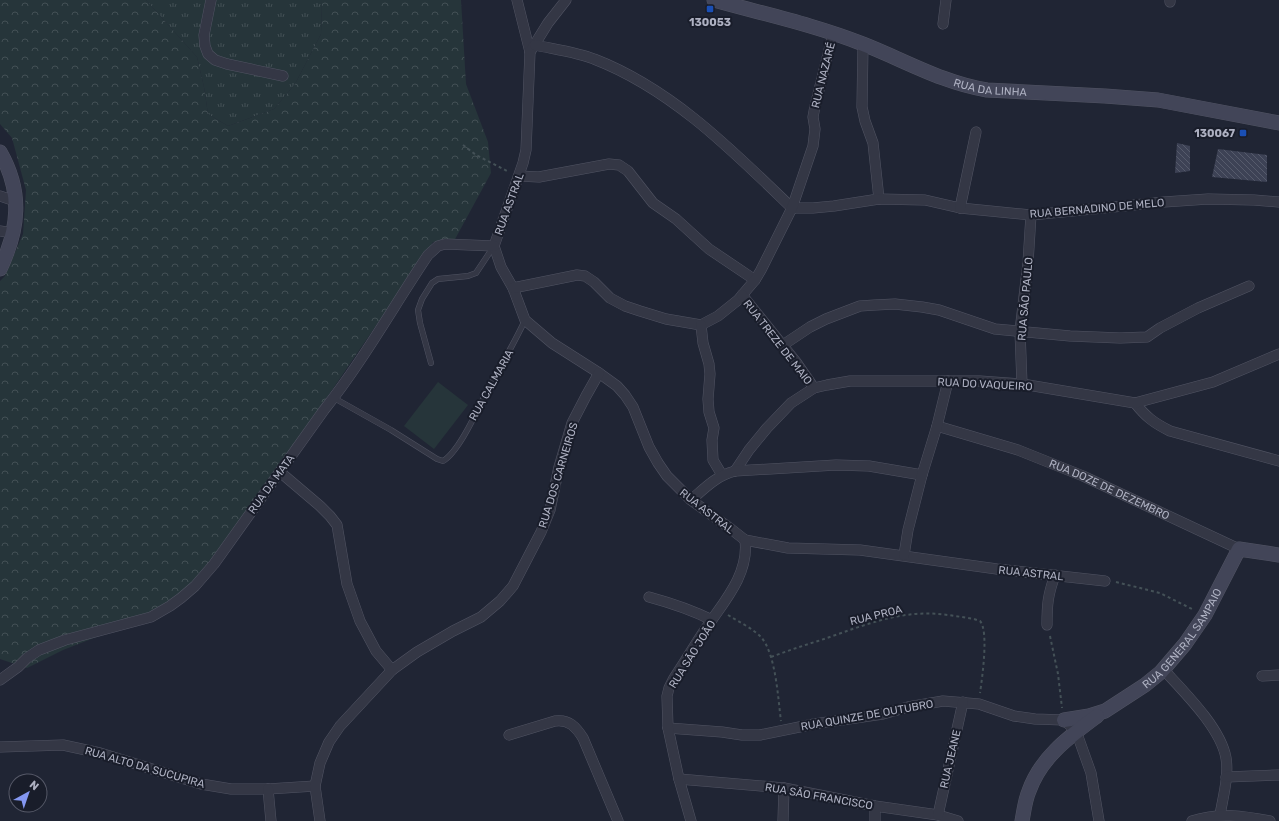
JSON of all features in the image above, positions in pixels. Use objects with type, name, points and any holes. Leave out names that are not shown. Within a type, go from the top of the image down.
[{"type":"street","points":[[211,0],[204,35],[205,46],[208,54],[216,60],[227,64],[283,76]]},
{"type":"street","points":[[513,288],[577,275],[585,276],[594,282],[610,298],[625,306],[666,319],[701,325],[718,316],[738,300],[755,280],[792,208],[751,168],[710,132],[664,96],[621,71],[593,58],[533,48],[517,0]]},
{"type":"street","name":"RUA ASTRAL","points":[[566,0],[548,23],[533,48],[526,150],[519,176],[494,246],[501,267],[513,288],[524,320],[552,343],[617,386],[633,407],[649,447],[658,463],[674,484],[691,500],[745,540],[788,548],[860,550],[904,555],[997,569],[1105,581]]},
{"type":"street","name":"RUA DA LINHA","points":[[714,0],[781,17],[863,44],[912,66],[971,88],[1158,100],[1279,123]]},
{"type":"street","points":[[943,24],[946,0]]},
{"type":"street","name":"RUA NAZARÉ","points":[[792,208],[813,146],[815,129],[813,117],[833,34]]},
{"type":"street","points":[[863,44],[862,107],[865,121],[873,143],[879,199]]},
{"type":"street","points":[[960,208],[976,132]]},
{"type":"street","points":[[0,152],[11,175],[17,214],[6,232],[8,253],[0,269]]},
{"type":"street","points":[[519,176],[539,177],[609,164],[619,165],[628,171],[653,203],[676,219],[709,249],[755,280]]},
{"type":"street","points":[[0,196],[15,200]]},
{"type":"street","name":"RUA BERNADINO DE MELO","points":[[792,208],[834,206],[879,199],[924,200],[960,208],[1031,215],[1208,199],[1279,202]]},
{"type":"street","name":"RUA SÃO PAULO","points":[[1022,384],[1020,331],[1028,269],[1031,215]]},
{"type":"street","name":"RUA DA MATA","points":[[0,680],[18,667],[27,658],[40,650],[65,640],[151,617],[182,598],[195,586],[214,564],[334,398],[432,251],[438,246],[445,244],[494,246]]},
{"type":"street","points":[[783,345],[810,327],[826,319],[860,306],[875,304],[896,304],[939,310],[995,329],[1070,336],[1120,338],[1147,337],[1160,328],[1198,308],[1249,286]]},
{"type":"street","name":"RUA TREZE DE MAIO","points":[[742,295],[806,374],[814,388]]},
{"type":"street","points":[[701,325],[703,343],[709,364],[710,374],[708,399],[709,412],[714,428],[712,440],[713,460],[722,475]]},
{"type":"street","points":[[1279,354],[1213,382],[1135,403],[1146,416],[1157,425],[1170,431],[1279,461]]},
{"type":"street","name":"RUA DOS CARNEIROS","points":[[320,821],[315,786],[320,763],[329,742],[340,726],[392,670],[417,652],[481,617],[500,601],[513,586],[541,532],[550,510],[559,467],[572,423],[599,373]]},
{"type":"street","name":"RUA DO VAQUEIRO","points":[[735,471],[749,450],[767,428],[791,403],[814,388],[827,384],[850,381],[948,381],[1022,384],[1135,403]]},
{"type":"street","points":[[904,555],[908,530],[948,381]]},
{"type":"street","name":"RUA DOZE DE DEZEMBRO","points":[[937,426],[1025,453],[1083,476],[1239,549],[1279,555]]},
{"type":"street","points":[[691,500],[722,475],[735,471],[836,465],[869,466],[922,475]]},
{"type":"street","points":[[280,472],[320,506],[337,525],[347,584],[360,621],[376,651],[392,670]]},
{"type":"street","name":"RUA SÃO JOÃO","points":[[691,821],[679,779],[668,728],[667,696],[674,678],[734,587],[742,569],[746,548],[745,540]]},
{"type":"street","name":"RUA GENERAL SAMPAIO","points":[[1022,821],[1028,792],[1034,779],[1054,751],[1062,742],[1076,731],[1145,685],[1164,669],[1185,644],[1205,615],[1239,549]]},
{"type":"street","points":[[1047,625],[1047,603],[1049,590],[1055,575]]},
{"type":"street","points":[[649,597],[680,606],[712,620]]},
{"type":"street","points":[[1164,669],[1207,720],[1222,742],[1226,759],[1226,777],[1220,815]]},
{"type":"street","points":[[1262,676],[1279,675]]},
{"type":"street","name":"RUA QUINZE DE OUTUBRO","points":[[668,728],[742,735],[760,735],[814,724],[883,714],[908,707],[937,702],[963,702],[979,704],[1014,716],[1035,719],[1064,720]]},
{"type":"street","name":"RUA JEANE","points":[[938,815],[963,702]]},
{"type":"street","name":"RUA GENERAL SAMPAIO","points":[[1064,720],[1089,716],[1105,711]]},
{"type":"street","points":[[509,736],[555,720],[562,720],[574,726],[583,738],[618,821]]},
{"type":"street","points":[[1064,720],[1076,731],[1091,773],[1099,821]]},
{"type":"street","name":"RUA ALTO DA SUCUPIRA","points":[[0,747],[63,745],[100,753],[201,784],[231,788],[268,789],[315,786]]},
{"type":"street","points":[[1226,777],[1279,775]]},
{"type":"street","name":"RUA SÃO FRANCISCO","points":[[679,779],[784,788],[875,806],[938,815],[958,821]]},
{"type":"street","points":[[783,821],[784,788]]},
{"type":"street","points":[[268,789],[271,821]]},
{"type":"street","points":[[874,821],[875,806]]},
{"type":"street","points":[[1192,821],[1220,815],[1240,816],[1270,821]]},
{"type":"lane","points":[[431,363],[418,310],[422,299],[432,283],[438,279],[468,276],[476,273],[494,246]]},
{"type":"lane","name":"RUA CALMARIA","points":[[334,398],[392,430],[437,459],[443,461],[455,449],[509,352],[524,320]]},
{"type":"path","points":[[463,145],[476,155],[504,171],[519,176]]},
{"type":"path","points":[[1105,581],[1160,593],[1205,615]]},
{"type":"path","points":[[720,610],[758,634],[766,644],[771,657],[782,731]]},
{"type":"path","name":"RUA PROA","points":[[771,657],[858,627],[895,617],[915,614],[936,614],[974,619],[980,621],[983,628],[983,667],[979,704]]},
{"type":"path","points":[[1047,625],[1058,674],[1064,720]]},
{"type":"green space","points":[[0,0],[146,0],[197,57],[208,114],[228,126],[274,109],[295,84],[321,34],[322,0],[461,0],[466,84],[488,142],[491,173],[454,241],[433,242],[214,563],[196,583],[148,617],[63,650],[27,668],[0,659],[0,281],[5,276],[23,234],[26,190],[12,138],[0,124]]},
{"type":"green space","points":[[146,0],[322,0],[321,34],[295,84],[274,109],[228,126],[208,114],[197,57]]},
{"type":"green space","points":[[438,382],[468,405],[434,449],[404,426]]},
{"type":"building","points":[[1177,143],[1190,146],[1190,171],[1175,173]]},
{"type":"building","points":[[1218,149],[1267,155],[1267,182],[1212,177]]},
{"type":"place","name":"130053","points":[[710,9]]},
{"type":"place","name":"130067","points":[[1243,133]]}]
